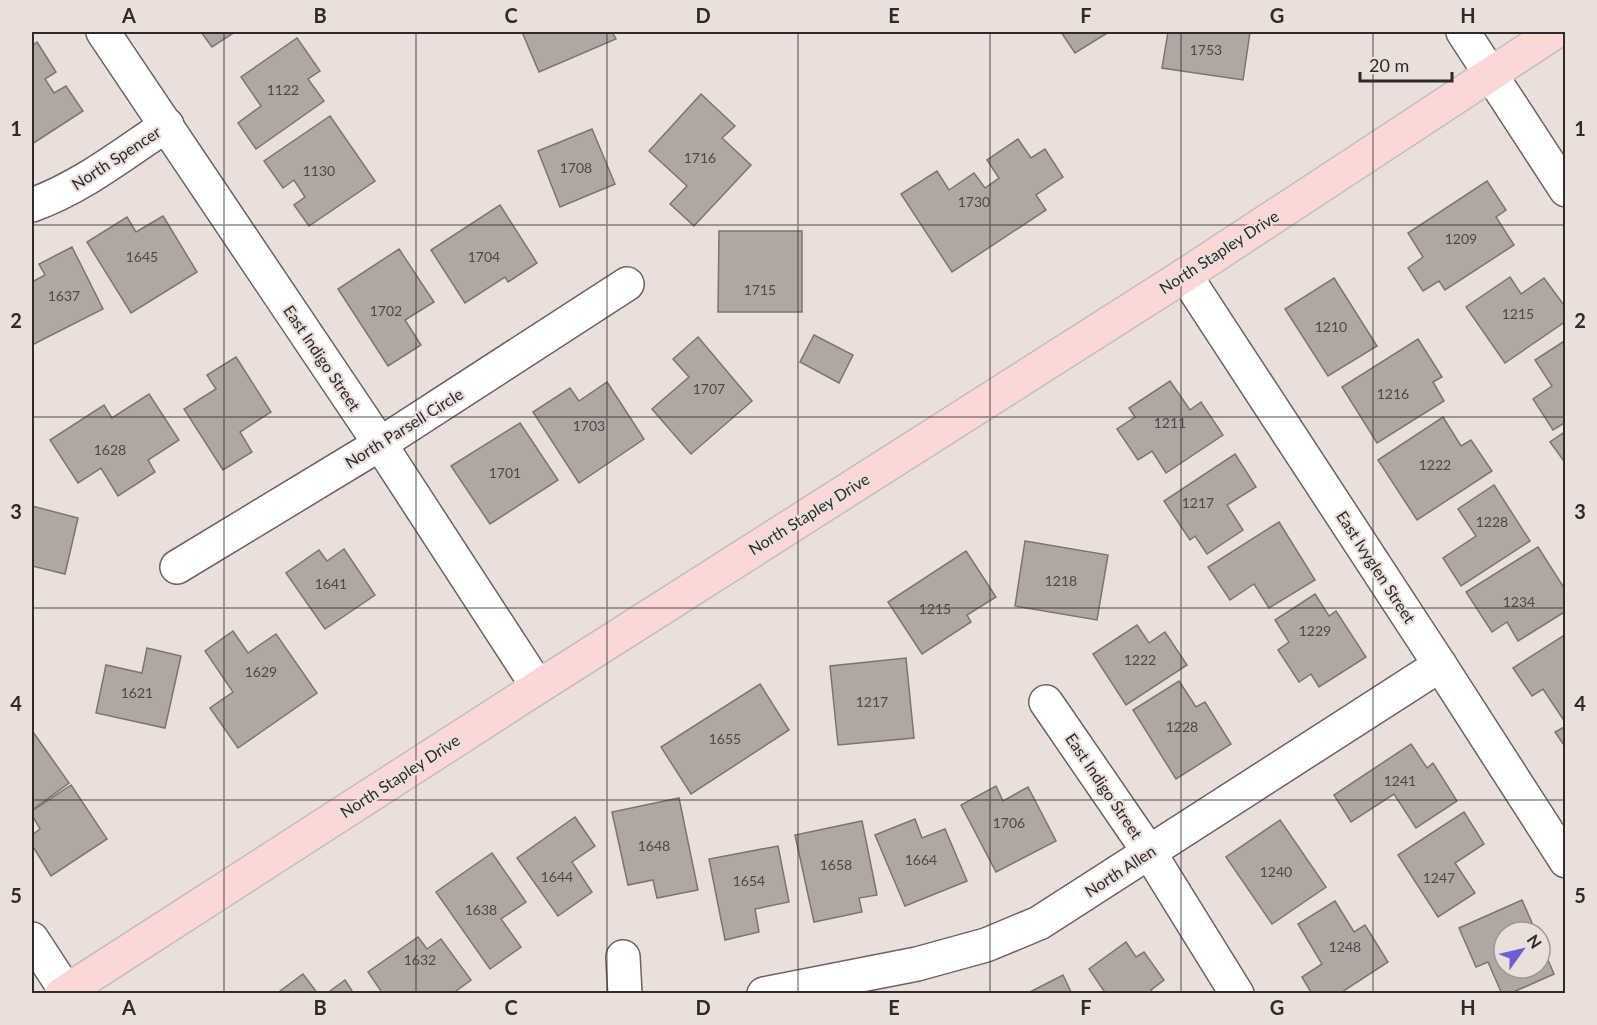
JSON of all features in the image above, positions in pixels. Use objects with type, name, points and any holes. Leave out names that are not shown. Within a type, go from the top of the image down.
[{"type":"main road","name":"North Stapley Drive","points":[[64,992],[1185,275],[1555,32]]},
{"type":"street","name":"East Indigo Street","points":[[103,32],[380,444],[538,687]]},
{"type":"street","points":[[1463,32],[1566,190]]},
{"type":"street","name":"North Spencer","points":[[32,205],[85,181],[167,125]]},
{"type":"street","name":"East Ivyglen Street","points":[[1185,275],[1566,861]]},
{"type":"street","name":"North Parsell Circle","points":[[177,567],[380,444],[627,284]]},
{"type":"street","name":"North Allen","points":[[764,993],[917,964],[986,945],[1039,923],[1440,665]]},
{"type":"street","name":"East Indigo Street","points":[[1047,702],[1149,852],[1237,993]]},
{"type":"street","points":[[32,939],[64,992]]},
{"type":"street","points":[[623,957],[625,993]]},
{"type":"building","points":[[201,32],[235,32],[212,47]]},
{"type":"building","points":[[522,32],[612,32],[616,39],[539,72]]},
{"type":"building","points":[[1061,32],[1109,32],[1075,53]]},
{"type":"building","points":[[1168,32],[1250,32],[1243,80],[1162,68]]},
{"type":"building","points":[[297,38],[320,71],[308,79],[324,101],[256,149],[238,123],[261,106],[241,77]]},
{"type":"building","points":[[37,42],[56,72],[45,79],[54,93],[66,86],[83,111],[32,144],[32,46]]},
{"type":"building","points":[[701,94],[735,126],[722,138],[751,165],[694,226],[670,204],[687,186],[649,151]]},
{"type":"building","points":[[330,116],[375,181],[309,226],[294,205],[305,197],[294,180],[283,188],[264,161]]},
{"type":"building","points":[[592,129],[615,184],[560,207],[538,151]]},
{"type":"building","points":[[1018,139],[1031,158],[1045,149],[1063,177],[1036,195],[1046,210],[952,272],[901,194],[937,171],[949,190],[974,173],[985,188],[999,178],[987,160]]},
{"type":"building","points":[[1487,181],[1506,210],[1496,217],[1514,245],[1445,290],[1439,281],[1423,291],[1408,268],[1423,257],[1408,233]]},
{"type":"building","points":[[500,205],[537,263],[508,282],[505,277],[465,303],[431,250]]},
{"type":"building","points":[[163,216],[197,272],[131,313],[87,242],[127,217],[136,232]]},
{"type":"building","points":[[719,231],[802,231],[802,312],[718,312]]},
{"type":"building","points":[[72,247],[103,309],[32,345],[32,282],[45,275],[39,264]]},
{"type":"building","points":[[399,249],[434,302],[405,320],[421,345],[388,366],[338,289]]},
{"type":"building","points":[[1510,277],[1521,294],[1544,278],[1566,308],[1566,321],[1505,363],[1466,307]]},
{"type":"building","points":[[1334,278],[1377,346],[1328,376],[1285,309]]},
{"type":"building","points":[[814,335],[853,355],[839,383],[800,362]]},
{"type":"building","points":[[698,337],[752,401],[691,454],[652,409],[689,377],[673,359]]},
{"type":"building","points":[[1418,339],[1442,377],[1433,382],[1444,401],[1377,443],[1342,387]]},
{"type":"building","points":[[1566,340],[1566,422],[1553,430],[1533,399],[1552,386],[1535,360]]},
{"type":"building","points":[[236,357],[271,412],[240,432],[252,452],[223,470],[184,409],[216,389],[207,375]]},
{"type":"building","points":[[1170,381],[1190,410],[1201,402],[1223,435],[1166,473],[1152,451],[1138,460],[1117,429],[1135,417],[1129,408]]},
{"type":"building","points":[[607,382],[644,439],[579,483],[533,412],[570,388],[579,401]]},
{"type":"building","points":[[149,394],[179,440],[148,460],[155,472],[118,496],[101,468],[78,483],[50,440],[104,405],[112,418]]},
{"type":"building","points":[[1443,417],[1461,446],[1471,440],[1492,471],[1417,520],[1378,460]]},
{"type":"building","points":[[520,423],[558,480],[490,524],[451,466]]},
{"type":"building","points":[[1566,431],[1566,464],[1550,442]]},
{"type":"building","points":[[1235,454],[1256,487],[1227,505],[1243,530],[1207,554],[1195,536],[1190,540],[1164,501]]},
{"type":"building","points":[[1494,485],[1530,541],[1461,586],[1443,558],[1476,536],[1458,509]]},
{"type":"building","points":[[32,506],[78,518],[65,574],[32,566]]},
{"type":"building","points":[[1279,522],[1315,580],[1269,608],[1254,584],[1230,600],[1208,567]]},
{"type":"building","points":[[1025,541],[1108,555],[1097,620],[1015,606]]},
{"type":"building","points":[[1538,547],[1566,591],[1566,611],[1518,641],[1507,622],[1492,632],[1466,592]]},
{"type":"building","points":[[344,549],[375,595],[325,629],[286,573],[319,550],[327,561]]},
{"type":"building","points":[[966,551],[996,597],[967,615],[971,622],[922,654],[888,602]]},
{"type":"building","points":[[1315,594],[1329,616],[1336,611],[1366,657],[1319,687],[1311,674],[1299,682],[1278,650],[1289,642],[1275,620]]},
{"type":"building","points":[[1137,625],[1149,643],[1165,632],[1187,665],[1126,705],[1093,654]]},
{"type":"building","points":[[233,631],[248,653],[276,634],[317,693],[238,748],[210,708],[233,692],[205,651]]},
{"type":"building","points":[[1566,634],[1566,718],[1563,719],[1543,689],[1532,696],[1513,668]]},
{"type":"building","points":[[147,648],[181,656],[165,728],[96,713],[106,665],[142,673]]},
{"type":"building","points":[[906,658],[914,738],[838,745],[830,666]]},
{"type":"building","points":[[1179,681],[1196,707],[1205,702],[1231,744],[1176,779],[1133,710]]},
{"type":"building","points":[[760,684],[789,730],[691,794],[661,747]]},
{"type":"building","points":[[1566,726],[1566,748],[1555,732]]},
{"type":"building","points":[[32,733],[69,783],[32,810]]},
{"type":"building","points":[[1411,744],[1427,768],[1433,763],[1457,801],[1416,828],[1394,794],[1351,822],[1334,795]]},
{"type":"building","points":[[71,785],[107,839],[51,876],[32,845],[32,835],[40,829],[32,811]]},
{"type":"building","points":[[996,786],[1003,801],[1028,787],[1056,841],[996,872],[961,805]]},
{"type":"building","points":[[679,798],[698,890],[657,898],[653,880],[628,885],[612,812]]},
{"type":"building","points":[[1464,812],[1484,844],[1455,863],[1475,893],[1438,917],[1398,855]]},
{"type":"building","points":[[575,817],[595,846],[572,862],[592,892],[558,916],[517,858]]},
{"type":"building","points":[[915,819],[922,838],[945,829],[967,881],[905,906],[875,835]]},
{"type":"building","points":[[1280,820],[1326,887],[1272,924],[1226,857]]},
{"type":"building","points":[[862,821],[877,895],[859,898],[862,912],[814,922],[795,835]]},
{"type":"building","points":[[778,846],[789,902],[755,909],[759,932],[725,940],[709,859]]},
{"type":"building","points":[[492,853],[526,902],[501,919],[521,947],[490,969],[436,892]]},
{"type":"building","points":[[1522,900],[1531,920],[1492,920],[1492,971],[1488,962],[1476,967],[1459,928]]},
{"type":"building","points":[[1335,901],[1354,932],[1365,925],[1388,962],[1339,994],[1312,994],[1302,977],[1322,964],[1298,924]]},
{"type":"building","points":[[418,937],[427,949],[441,939],[471,980],[452,994],[383,994],[368,972]]},
{"type":"building","points":[[1126,942],[1136,957],[1144,952],[1164,980],[1151,990],[1154,994],[1106,994],[1089,969]]},
{"type":"building","points":[[303,974],[318,994],[276,994]]},
{"type":"building","points":[[1063,975],[1072,994],[1026,994]]},
{"type":"building","points":[[345,980],[354,994],[326,994]]},
{"type":"building","points":[[1496,980],[1540,980],[1509,994],[1502,994]]}]
